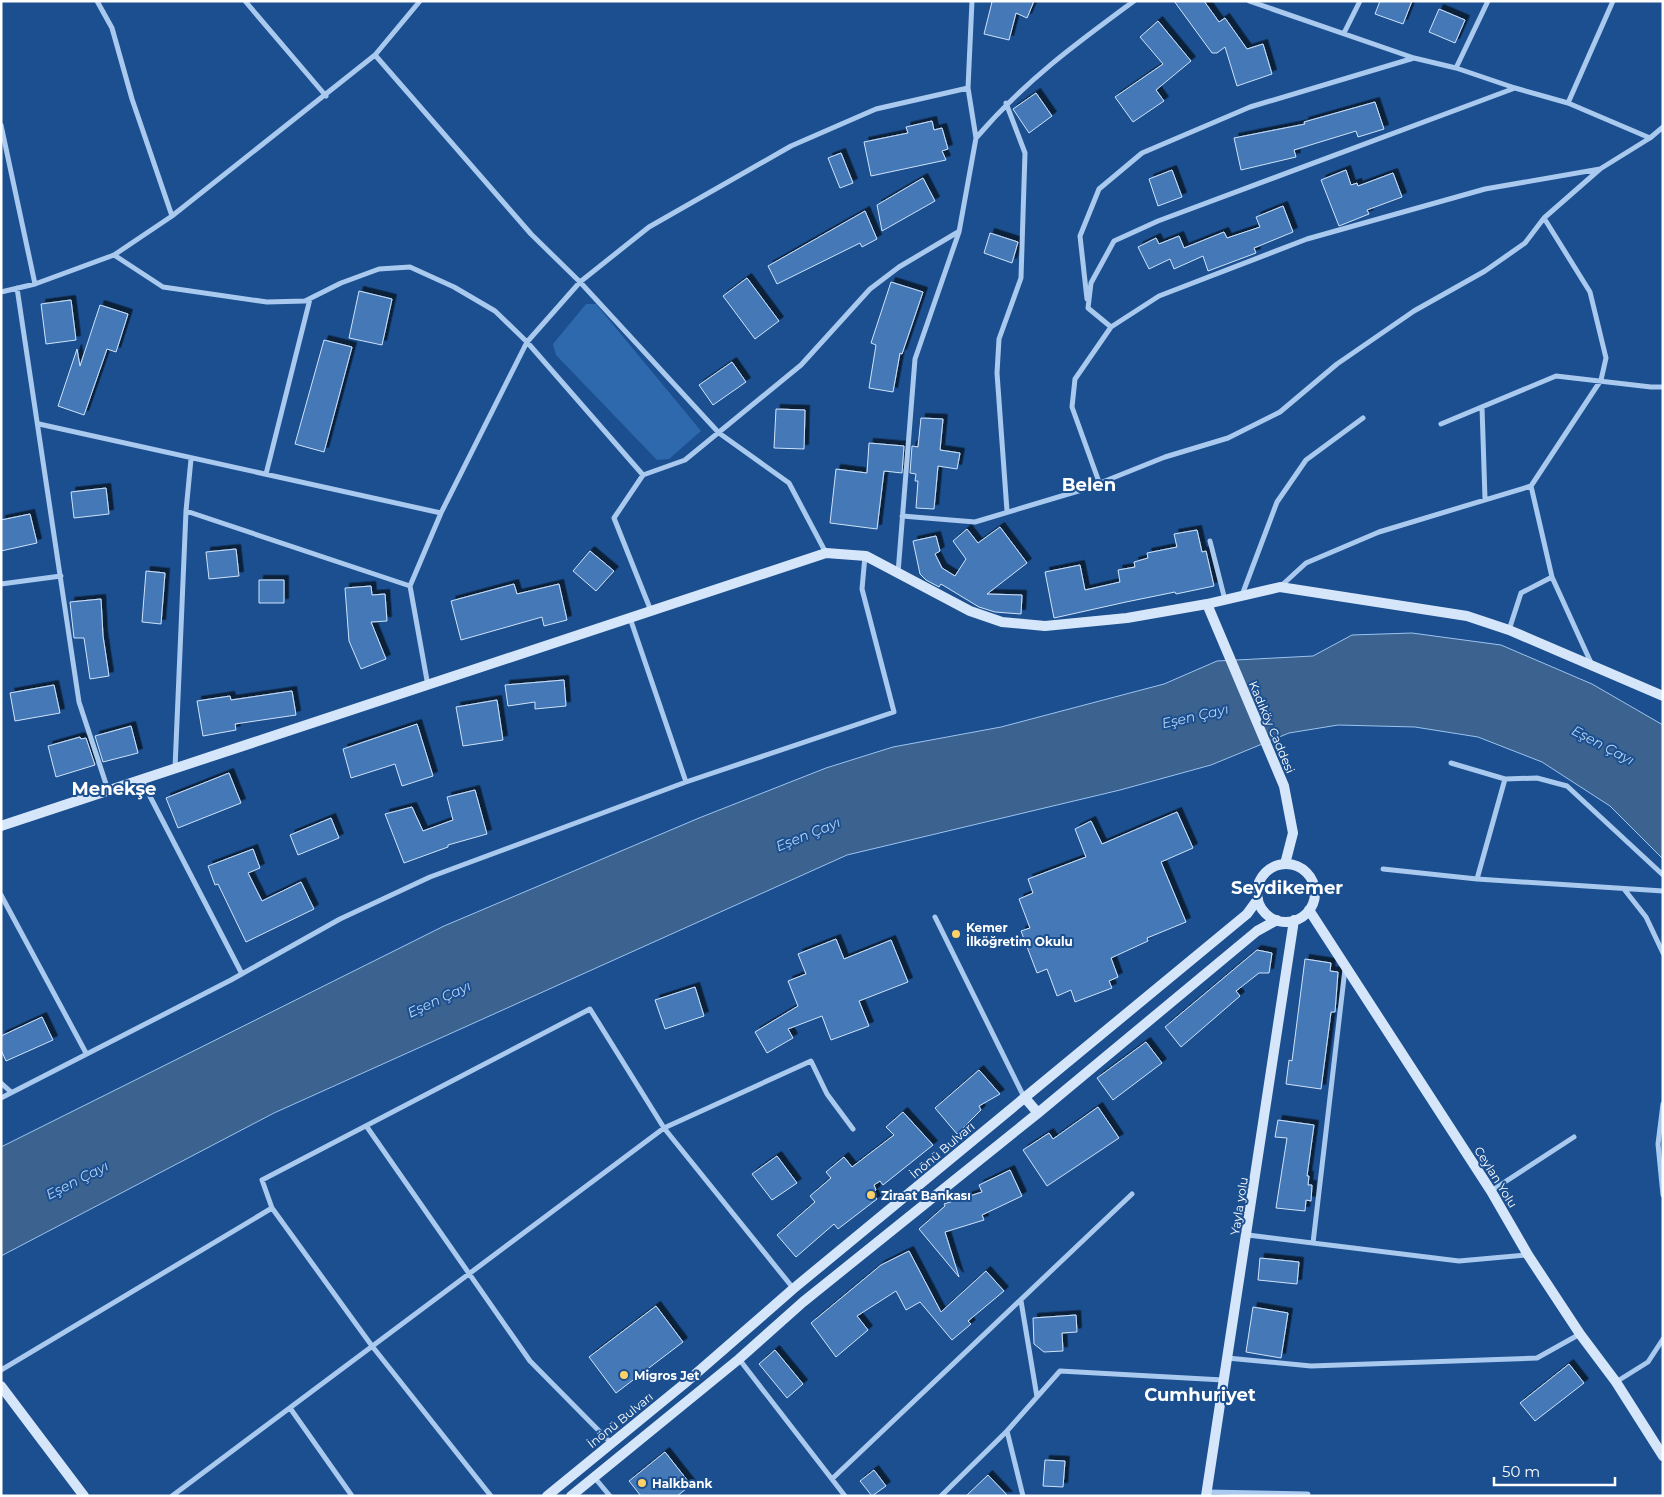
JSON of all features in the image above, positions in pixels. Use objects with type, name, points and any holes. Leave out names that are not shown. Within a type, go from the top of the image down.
[{"type":"street","points":[[97,1],[112,28],[132,99],[172,216]]},
{"type":"street","points":[[245,1],[326,96]]},
{"type":"street","points":[[1,292],[35,284],[114,255],[172,216],[326,96],[375,55],[420,1]]},
{"type":"street","points":[[898,573],[915,359],[959,232],[976,138],[968,88],[972,1]]},
{"type":"street","points":[[976,138],[1006,103],[1053,61],[1134,1]]},
{"type":"street","points":[[1249,1],[1414,58],[1456,68],[1568,103],[1650,138]]},
{"type":"street","points":[[1344,33],[1360,1]]},
{"type":"street","points":[[1456,68],[1488,1]]},
{"type":"street","points":[[1568,103],[1613,1]]},
{"type":"street","points":[[375,55],[531,234],[580,282],[719,433],[789,483],[826,553]]},
{"type":"street","points":[[1112,327],[1088,308],[1080,236],[1099,189],[1142,153],[1250,107],[1414,58]]},
{"type":"street","points":[[428,686],[410,586],[441,513],[527,342],[580,282],[650,227],[792,146],[876,109],[968,88]]},
{"type":"street","points":[[1088,308],[1091,283],[1114,241],[1158,221],[1515,88]]},
{"type":"street","points":[[1006,103],[1025,153],[1021,278],[1000,339],[997,373],[1008,511]]},
{"type":"street","points":[[1,125],[35,284]]},
{"type":"street","points":[[902,516],[975,522],[1085,489],[1165,457],[1228,438],[1280,412],[1337,364],[1398,322],[1485,271],[1525,243],[1544,218],[1600,169],[1650,138],[1663,127]]},
{"type":"street","points":[[1099,482],[1072,407],[1075,379],[1112,327],[1159,296],[1307,239],[1485,189],[1600,169]]},
{"type":"street","points":[[1280,587],[1306,563],[1379,532],[1531,486],[1601,380],[1606,358],[1590,292],[1544,218]]},
{"type":"street","points":[[651,610],[614,518],[644,475],[685,460],[801,365],[870,289],[900,267],[959,232]]},
{"type":"street","points":[[114,255],[163,286],[267,302],[305,301],[341,282],[379,269],[410,267],[454,287],[495,311],[527,342],[644,475]]},
{"type":"street","points":[[16,288],[39,424],[79,702],[108,790]]},
{"type":"street","points":[[266,474],[310,298]]},
{"type":"street","points":[[1441,424],[1556,376],[1651,387],[1663,386]]},
{"type":"street","points":[[1482,407],[1485,499]]},
{"type":"street","points":[[1242,596],[1277,502],[1306,460],[1364,418]]},
{"type":"street","points":[[39,424],[441,513]]},
{"type":"street","points":[[174,768],[186,511],[191,459]]},
{"type":"street","points":[[1531,486],[1552,577],[1593,667]]},
{"type":"street","points":[[186,511],[410,586]]},
{"type":"street","points":[[1210,541],[1225,600]]},
{"type":"street","points":[[1,826],[826,553],[866,556],[970,611],[1002,622],[1045,626],[1127,618],[1207,604],[1280,587],[1467,616],[1509,630],[1663,696]]},
{"type":"street","points":[[1,1098],[242,974],[340,919],[430,877],[686,782],[894,712],[862,589],[866,556]]},
{"type":"street","points":[[1,584],[61,576]]},
{"type":"street","points":[[1509,630],[1521,593],[1552,577]]},
{"type":"street","name":"Kadıköy Caddesi","points":[[1207,604],[1284,786],[1293,833],[1285,864]]},
{"type":"street","points":[[630,618],[686,782]]},
{"type":"street","points":[[1451,762],[1505,779],[1537,778],[1567,786],[1663,875]]},
{"type":"street","points":[[140,779],[242,974]]},
{"type":"street","points":[[1477,880],[1505,779]]},
{"type":"street","points":[[571,1496],[739,1359],[804,1302],[1038,1113],[1257,931],[1277,920],[1294,920],[1309,910],[1315,894],[1310,877],[1295,865],[1275,866],[1267,871],[1257,888],[1258,898],[1268,915],[1277,920]]},
{"type":"street","points":[[1383,869],[1477,880],[1663,891]]},
{"type":"street","points":[[1624,889],[1646,917],[1663,953]]},
{"type":"street","points":[[1,895],[86,1053]]},
{"type":"street","name":"İnönü Bulvarı","points":[[547,1496],[684,1384],[793,1289],[1247,914],[1258,898]]},
{"type":"street","name":"Ceylan Yolu","points":[[1309,910],[1491,1191],[1528,1254],[1580,1334],[1660,1444],[1663,1456]]},
{"type":"street","points":[[934,917],[1025,1098],[1038,1113]]},
{"type":"street","name":"Yayla yolu","points":[[1206,1494],[1248,1235],[1294,920]]},
{"type":"street","points":[[1313,1243],[1345,966]]},
{"type":"street","points":[[491,1496],[372,1346],[272,1208],[262,1180],[367,1127],[590,1009],[664,1128],[804,1302]]},
{"type":"street","points":[[172,1496],[664,1128],[811,1061],[828,1094],[852,1129]]},
{"type":"street","points":[[1,1083],[11,1092]]},
{"type":"street","points":[[1663,1104],[1658,1144],[1661,1193],[1663,1195]]},
{"type":"street","points":[[367,1127],[530,1361],[611,1443]]},
{"type":"street","points":[[1491,1191],[1574,1137]]},
{"type":"street","points":[[833,1478],[1132,1194]]},
{"type":"street","points":[[1,1370],[272,1208]]},
{"type":"street","points":[[1248,1235],[1459,1262],[1528,1254]]},
{"type":"street","points":[[1021,1301],[1037,1397]]},
{"type":"street","points":[[1227,1358],[1311,1366],[1537,1358],[1580,1334]]},
{"type":"street","points":[[1616,1382],[1648,1362],[1663,1339]]},
{"type":"street","points":[[739,1359],[833,1478],[845,1496]]},
{"type":"street","points":[[941,1496],[1007,1431],[1060,1371],[1223,1380]]},
{"type":"street","points":[[1,1386],[84,1496]]},
{"type":"street","points":[[290,1408],[352,1496]]},
{"type":"street","points":[[1007,1431],[1023,1496]]},
{"type":"street","points":[[584,1465],[610,1496]]},
{"type":"street","points":[[1206,1494],[1308,1494]]},
{"type":"shaded area","points":[[586,304],[596,304],[701,431],[669,459],[657,460],[556,355],[553,344]]},
{"type":"water","name":"Eşen Çayı","points":[[1412,633],[1501,645],[1592,684],[1663,725],[1663,859],[1610,806],[1542,762],[1478,737],[1415,727],[1338,725],[1289,733],[1211,765],[1120,790],[847,855],[274,1113],[1,1256],[1,1147],[444,926],[699,818],[826,768],[893,747],[1001,727],[1164,684],[1217,661],[1313,656],[1352,635]]},
{"type":"building","points":[[989,1],[1034,1],[1027,18],[1016,13],[1009,40],[984,34],[992,2]]},
{"type":"building","points":[[1174,1],[1204,1],[1219,22],[1225,18],[1247,49],[1263,44],[1272,74],[1237,86],[1225,47],[1217,53],[1212,53]]},
{"type":"building","points":[[1380,1],[1412,1],[1403,24],[1375,14]]},
{"type":"building","points":[[1439,9],[1465,20],[1455,43],[1429,32]]},
{"type":"building","points":[[1158,21],[1191,61],[1156,90],[1164,101],[1133,122],[1115,97],[1163,64],[1140,37]]},
{"type":"building","points":[[1036,93],[1052,116],[1029,133],[1013,109]]},
{"type":"building","points":[[1375,102],[1384,129],[1358,137],[1356,131],[1294,150],[1296,157],[1241,170],[1234,138],[1305,124],[1304,122]]},
{"type":"building","points":[[932,121],[934,130],[942,128],[948,149],[942,151],[946,160],[871,176],[864,142],[908,133],[906,127]]},
{"type":"building","points":[[841,153],[853,183],[840,188],[828,158]]},
{"type":"building","points":[[1172,170],[1182,197],[1158,206],[1149,179]]},
{"type":"building","points":[[1346,170],[1351,185],[1357,183],[1358,186],[1393,173],[1402,197],[1367,210],[1369,214],[1339,226],[1321,180]]},
{"type":"building","points":[[923,178],[935,201],[882,231],[877,205]]},
{"type":"building","points":[[1283,206],[1293,232],[1254,248],[1256,253],[1208,271],[1203,256],[1174,269],[1170,259],[1149,269],[1138,247],[1156,238],[1159,244],[1179,236],[1184,248],[1224,232],[1227,238],[1260,227],[1256,217]]},
{"type":"building","points":[[865,211],[877,239],[862,247],[860,243],[777,284],[768,266]]},
{"type":"building","points":[[990,233],[1018,242],[1012,263],[984,253]]},
{"type":"building","points":[[747,278],[779,321],[755,339],[723,296]]},
{"type":"building","points":[[891,282],[923,292],[902,354],[900,353],[893,392],[869,388],[876,345],[871,343]]},
{"type":"building","points":[[359,291],[392,299],[382,345],[349,338]]},
{"type":"building","points":[[71,300],[76,340],[46,344],[41,304]]},
{"type":"building","points":[[100,305],[128,314],[116,352],[107,349],[84,415],[58,406],[77,349],[80,366]]},
{"type":"building","points":[[324,340],[352,347],[324,452],[295,444]]},
{"type":"building","points":[[732,362],[746,382],[713,405],[699,385]]},
{"type":"building","points":[[776,409],[805,410],[804,449],[774,448]]},
{"type":"building","points":[[921,418],[943,419],[940,450],[960,453],[957,469],[938,466],[934,509],[916,508],[918,481],[915,481],[916,474],[910,473],[912,446],[918,447]]},
{"type":"building","points":[[869,443],[904,446],[902,473],[884,471],[877,529],[830,523],[836,469],[867,473]]},
{"type":"building","points":[[106,488],[109,514],[74,518],[71,492]]},
{"type":"building","points":[[30,514],[37,543],[1,551],[1,520]]},
{"type":"building","points":[[1000,527],[1027,563],[987,594],[1022,595],[1021,614],[995,612],[979,607],[941,584],[939,587],[926,580],[920,574],[913,541],[936,536],[940,551],[935,554],[942,568],[955,576],[966,559],[953,541],[967,529],[978,543]]},
{"type":"building","points":[[1197,530],[1202,552],[1206,551],[1214,586],[1176,594],[1175,592],[1054,618],[1045,572],[1080,565],[1085,590],[1120,582],[1118,570],[1135,567],[1134,562],[1148,558],[1147,553],[1177,547],[1174,534]]},
{"type":"building","points":[[236,549],[239,576],[209,579],[206,552]]},
{"type":"building","points":[[590,551],[614,571],[596,591],[573,571]]},
{"type":"building","points":[[146,571],[165,573],[161,624],[142,622]]},
{"type":"building","points":[[259,580],[284,580],[284,603],[259,603]]},
{"type":"building","points":[[514,584],[517,594],[559,584],[567,620],[544,626],[542,617],[461,640],[451,601]]},
{"type":"building","points":[[371,586],[372,595],[385,594],[387,621],[371,622],[386,659],[361,669],[349,641],[345,588]]},
{"type":"building","points":[[101,599],[103,636],[109,676],[90,679],[84,638],[74,638],[70,602]]},
{"type":"building","points":[[564,680],[566,706],[535,709],[535,702],[508,706],[505,685]]},
{"type":"building","points":[[54,685],[60,713],[15,721],[10,693]]},
{"type":"building","points":[[292,691],[296,715],[235,724],[236,730],[203,736],[197,701],[230,696],[231,700]]},
{"type":"building","points":[[497,700],[503,740],[463,746],[456,707]]},
{"type":"building","points":[[417,724],[433,776],[402,786],[395,764],[351,778],[343,749]]},
{"type":"building","points":[[131,726],[138,753],[103,762],[95,736]]},
{"type":"building","points":[[80,737],[81,739],[86,738],[95,765],[56,777],[48,746]]},
{"type":"building","points":[[229,773],[241,803],[178,828],[166,798]]},
{"type":"building","points":[[475,790],[487,834],[448,845],[448,847],[404,863],[385,814],[412,807],[423,831],[453,820],[447,797]]},
{"type":"building","points":[[1177,812],[1193,848],[1161,862],[1186,922],[1147,938],[1148,941],[1111,958],[1118,977],[1109,981],[1112,988],[1075,1002],[1071,990],[1057,996],[1047,969],[1037,973],[1021,931],[1030,928],[1019,899],[1033,893],[1028,879],[1086,857],[1075,829],[1091,821],[1102,844]]},
{"type":"building","points":[[331,818],[339,838],[298,855],[290,835]]},
{"type":"building","points":[[253,849],[260,868],[248,873],[262,901],[301,882],[314,909],[246,942],[218,884],[215,885],[208,866]]},
{"type":"building","points":[[836,939],[844,959],[891,940],[908,982],[859,1001],[869,1026],[831,1040],[822,1016],[788,1029],[793,1038],[767,1053],[755,1032],[798,1006],[788,981],[806,974],[798,954]]},
{"type":"building","points":[[1257,950],[1272,953],[1269,973],[1259,973],[1236,991],[1240,996],[1181,1047],[1165,1027]]},
{"type":"building","points":[[1305,959],[1331,963],[1330,971],[1338,972],[1335,1012],[1331,1012],[1321,1089],[1286,1084],[1289,1060],[1292,1061]]},
{"type":"building","points":[[695,987],[704,1016],[665,1029],[655,1000]]},
{"type":"building","points":[[42,1017],[53,1040],[6,1061],[1,1050],[1,1036]]},
{"type":"building","points":[[1146,1042],[1162,1063],[1113,1100],[1097,1078]]},
{"type":"building","points":[[979,1070],[1000,1094],[979,1106],[981,1110],[957,1134],[935,1108]]},
{"type":"building","points":[[1098,1107],[1119,1138],[1047,1186],[1023,1150],[1049,1133],[1053,1139]]},
{"type":"building","points":[[903,1112],[933,1145],[883,1185],[880,1181],[874,1185],[876,1190],[872,1193],[877,1199],[838,1229],[834,1224],[796,1257],[777,1235],[815,1202],[810,1196],[831,1178],[826,1172],[844,1157],[852,1167],[894,1135],[886,1127]]},
{"type":"building","points":[[1278,1120],[1314,1125],[1307,1176],[1309,1176],[1308,1185],[1312,1185],[1311,1201],[1306,1200],[1305,1211],[1276,1208],[1287,1138],[1275,1137]]},
{"type":"building","points":[[777,1156],[797,1183],[772,1200],[752,1174]]},
{"type":"building","points":[[1010,1170],[1022,1196],[982,1215],[984,1220],[945,1232],[959,1277],[919,1229],[945,1206],[944,1204],[982,1192],[979,1185]]},
{"type":"building","points":[[909,1251],[941,1312],[986,1271],[1004,1291],[968,1321],[971,1324],[952,1340],[920,1302],[906,1310],[896,1291],[857,1316],[868,1330],[836,1357],[811,1323],[881,1265]]},
{"type":"building","points":[[1260,1258],[1299,1262],[1297,1284],[1258,1280]]},
{"type":"building","points":[[656,1306],[683,1342],[616,1393],[589,1357]]},
{"type":"building","points":[[1253,1307],[1288,1313],[1281,1358],[1246,1352]]},
{"type":"building","points":[[1076,1315],[1077,1332],[1062,1333],[1063,1351],[1044,1352],[1034,1344],[1033,1318]]},
{"type":"building","points":[[775,1350],[803,1384],[787,1398],[759,1364]]},
{"type":"building","points":[[1569,1364],[1584,1383],[1535,1421],[1520,1403]]},
{"type":"building","points":[[665,1452],[691,1485],[677,1496],[641,1496],[629,1481]]},
{"type":"building","points":[[1045,1460],[1065,1461],[1063,1487],[1043,1486]]},
{"type":"building","points":[[874,1470],[886,1486],[872,1496],[860,1481]]},
{"type":"building","points":[[988,1475],[1008,1496],[966,1496]]},
{"type":"place","name":"Kemer İlköğretim Okulu","points":[[956,934]]},
{"type":"place","name":"Ziraat Bankası","points":[[871,1195]]},
{"type":"place","name":"Migros Jet","points":[[624,1375]]},
{"type":"place","name":"Halkbank","points":[[642,1483]]},
{"type":"district","name":"Belen","points":[[1089,485]]},
{"type":"district","name":"Menekşe","points":[[114,789]]},
{"type":"district","name":"Seydikemer","points":[[1287,888]]},
{"type":"district","name":"Cumhuriyet","points":[[1200,1395]]}]
